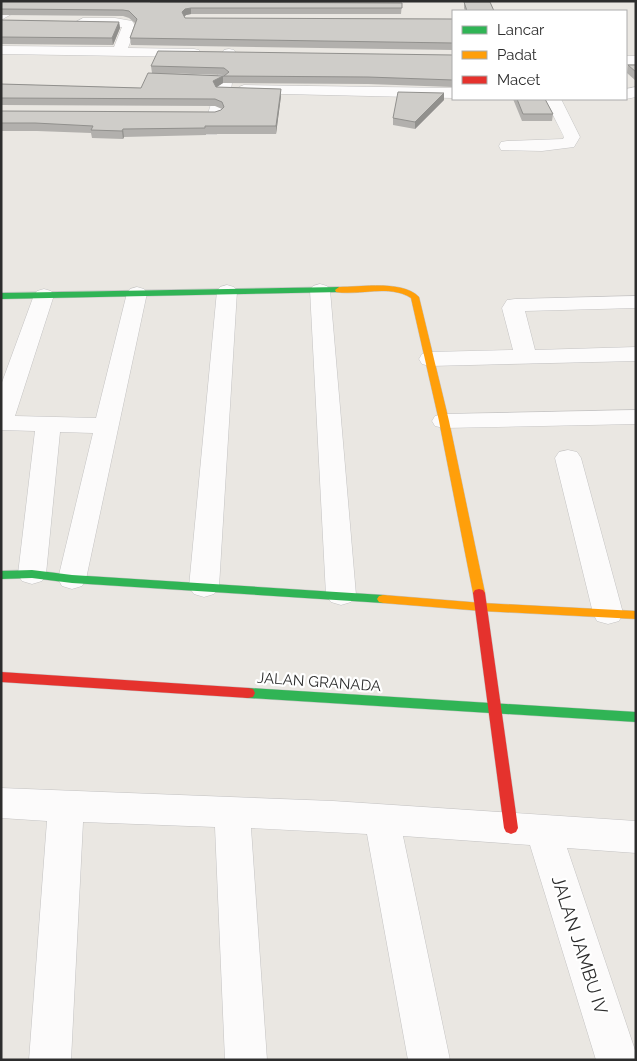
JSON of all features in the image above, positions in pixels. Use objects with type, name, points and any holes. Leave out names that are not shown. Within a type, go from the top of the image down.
[{"type":"street","points":[[1,16],[29,1]]},
{"type":"street","points":[[1,21],[20,21]]},
{"type":"street","points":[[68,22],[116,22],[128,24],[129,27],[119,52]]},
{"type":"street","points":[[1,50],[248,53]]},
{"type":"street","points":[[211,131],[223,90],[219,53]]},
{"type":"street","points":[[223,90],[452,93]]},
{"type":"street","points":[[507,146],[542,146],[568,143],[572,137],[553,100]]},
{"type":"street","points":[[196,113],[215,113]]},
{"type":"street","points":[[320,290],[341,595]]},
{"type":"street","points":[[1,296],[227,291],[395,290],[411,293],[415,297],[444,421],[482,607],[496,708],[527,829]]},
{"type":"street","points":[[204,587],[227,291]]},
{"type":"street","points":[[72,579],[137,293]]},
{"type":"street","points":[[44,296],[1,422],[107,426]]},
{"type":"street","points":[[526,357],[513,308],[515,305],[636,302]]},
{"type":"street","points":[[430,359],[636,354]]},
{"type":"street","points":[[444,421],[636,417]]},
{"type":"street","points":[[32,574],[48,425]]},
{"type":"street","points":[[568,458],[608,614]]},
{"type":"street","points":[[1,575],[32,574],[72,579],[341,595],[482,607],[636,615]]},
{"type":"street","name":"JALAN GRANADA","points":[[1,678],[636,717]]},
{"type":"street","points":[[1,803],[382,820],[636,837]]},
{"type":"street","points":[[50,1060],[66,807]]},
{"type":"street","points":[[232,812],[246,1060]]},
{"type":"street","points":[[382,820],[429,1060]]},
{"type":"street","name":"JALAN JAMBU IV","points":[[527,829],[617,1060]]},
{"type":"building","points":[[1,1],[402,3],[402,8],[191,8],[185,9],[182,12],[185,18],[452,19],[452,43],[130,38],[137,19],[129,11],[1,9]]},
{"type":"building","points":[[464,2],[490,2],[494,10],[467,10]]},
{"type":"building","points":[[1,20],[119,22],[112,38],[1,37]]},
{"type":"building","points":[[158,51],[452,55],[452,80],[368,77],[223,76],[213,81],[216,87],[281,89],[276,126],[205,126],[205,128],[123,129],[122,131],[91,130],[93,126],[1,123],[1,111],[215,112],[224,107],[222,102],[215,99],[1,98],[1,84],[141,88],[148,73],[224,76],[229,72],[224,68],[151,66]]},
{"type":"building","points":[[628,65],[636,65],[636,72]]},
{"type":"building","points":[[398,92],[444,93],[415,122],[393,118]]},
{"type":"building","points":[[517,100],[546,100],[553,114],[523,114]]},
{"type":"traffic: fast","points":[[1,296],[339,290]]},
{"type":"traffic: fast","points":[[1,575],[32,574],[72,579],[383,599]]},
{"type":"traffic: fast","points":[[248,693],[636,717]]},
{"type":"traffic: slow","points":[[339,290],[390,289],[400,290],[415,297],[444,421],[479,593]]},
{"type":"traffic: slow","points":[[383,599],[482,607],[636,615]]},
{"type":"traffic: jam","points":[[479,593],[511,828]]},
{"type":"traffic: jam","points":[[1,677],[248,693]]}]
